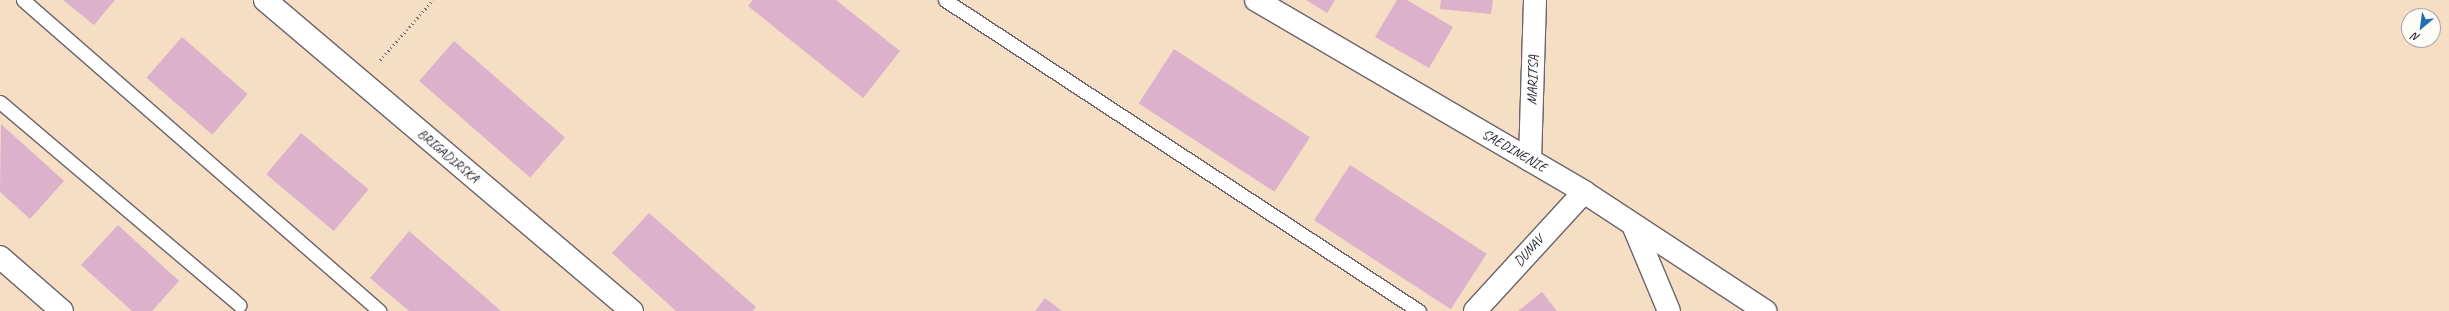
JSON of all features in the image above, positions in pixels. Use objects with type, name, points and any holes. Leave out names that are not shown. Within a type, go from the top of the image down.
[{"type":"street","name":"BRIGADIRSKA","points":[[265,0],[632,311]]},
{"type":"street","name":"SAEDINENIE","points":[[1256,0],[1584,192],[1765,311]]},
{"type":"street","name":"MARITSA","points":[[1530,160],[1535,0]]},
{"type":"street","name":"DUNAV","points":[[1475,311],[1584,192]]},
{"type":"street","points":[[1633,224],[1669,311]]},
{"type":"street","points":[[0,257],[62,311]]},
{"type":"lane","points":[[23,0],[380,311]]},
{"type":"lane","points":[[945,0],[1419,311]]},
{"type":"lane","points":[[0,102],[239,305]]},
{"type":"path","points":[[360,82],[432,0]]},
{"type":"building","points":[[63,0],[115,0],[94,25]]},
{"type":"building","points":[[753,0],[836,0],[900,51],[863,98],[748,6]]},
{"type":"building","points":[[1306,0],[1335,0],[1327,13]]},
{"type":"building","points":[[1397,0],[1407,0],[1453,27],[1429,68],[1375,37]]},
{"type":"building","points":[[1441,0],[1493,0],[1491,14],[1440,9]]},
{"type":"building","points":[[182,37],[248,94],[212,135],[147,78]]},
{"type":"building","points":[[454,41],[565,137],[530,177],[419,81]]},
{"type":"building","points":[[1174,49],[1310,137],[1274,192],[1139,104]]},
{"type":"building","points":[[1,124],[64,181],[30,219],[0,192]]},
{"type":"building","points":[[301,133],[368,190],[334,231],[266,174]]},
{"type":"building","points":[[1350,165],[1487,254],[1451,309],[1314,220]]},
{"type":"building","points":[[649,213],[756,307],[753,311],[676,311],[612,253]]},
{"type":"building","points":[[118,225],[179,281],[152,311],[132,311],[81,265]]},
{"type":"building","points":[[409,231],[501,311],[409,311],[370,278]]},
{"type":"building","points":[[1542,292],[1557,311],[1518,311]]},
{"type":"building","points":[[1045,298],[1062,311],[1035,311]]}]
